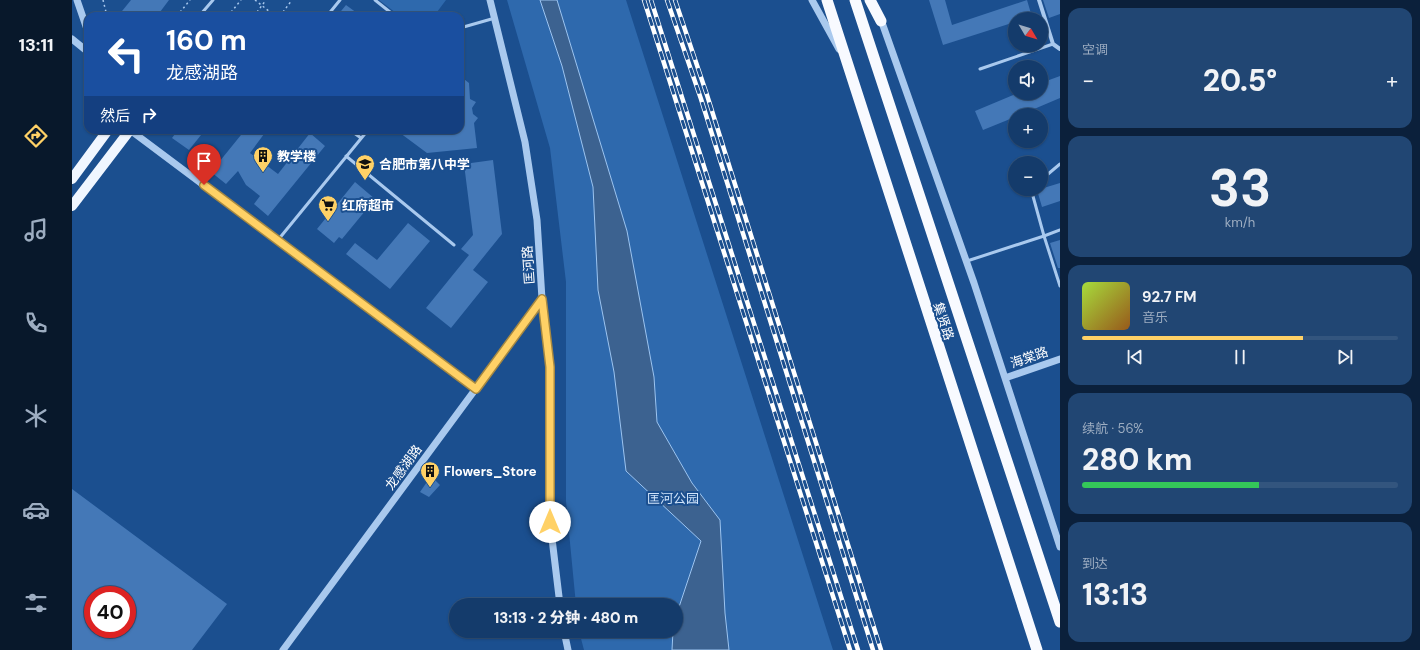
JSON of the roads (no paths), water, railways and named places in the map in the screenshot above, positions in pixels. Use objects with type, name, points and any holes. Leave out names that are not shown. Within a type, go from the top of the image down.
[{"type":"highway","name":"集贤路","points":[[827,0],[1037,650]]},
{"type":"highway","name":"集贤路","points":[[855,0],[1060,622]]},
{"type":"highway","points":[[872,0],[881,21]]},
{"type":"main road","points":[[72,179],[105,134]]},
{"type":"main road","points":[[72,206],[127,134]]},
{"type":"street","points":[[77,0],[84,20]]},
{"type":"street","name":"匡河路","points":[[490,0],[524,142],[537,220],[542,299],[550,367],[550,522],[559,598]]},
{"type":"street","points":[[812,0],[849,68]]},
{"type":"street","points":[[1040,0],[1053,44],[1060,49]]},
{"type":"street","points":[[881,21],[967,261],[1060,547]]},
{"type":"street","points":[[72,39],[84,49]]},
{"type":"street","points":[[135,134],[476,389]]},
{"type":"street","name":"龙感湖路","points":[[283,650],[542,299]]},
{"type":"street","name":"海棠路","points":[[1005,378],[1060,359]]},
{"type":"street","points":[[565,638],[568,650]]},
{"type":"lane","points":[[204,12],[213,0]]},
{"type":"lane","points":[[375,0],[390,12]]},
{"type":"lane","points":[[330,12],[338,1]]},
{"type":"lane","points":[[464,27],[495,18]]},
{"type":"lane","points":[[980,69],[1053,44]]},
{"type":"lane","points":[[356,134],[361,138]]},
{"type":"lane","points":[[278,240],[364,134]]},
{"type":"lane","points":[[346,156],[454,245]]},
{"type":"lane","points":[[1048,174],[1060,164]]},
{"type":"lane","points":[[1033,196],[1060,286]]},
{"type":"lane","points":[[967,261],[1060,230]]},
{"type":"railway","points":[[644,0],[850,650]]},
{"type":"railway","points":[[651,0],[858,650]]},
{"type":"railway","points":[[667,0],[701,99],[873,650]]},
{"type":"railway","points":[[675,0],[707,95],[881,650]]},
{"type":"place","name":"教学楼","points":[[263,173]]},
{"type":"place","name":"合肥市第八中学","points":[[365,181]]},
{"type":"place","name":"红府超市","points":[[328,222]]},
{"type":"place","name":"Flowers_Store","points":[[430,488]]},
{"type":"park label","name":"匡河公园","points":[[673,498]]}]
